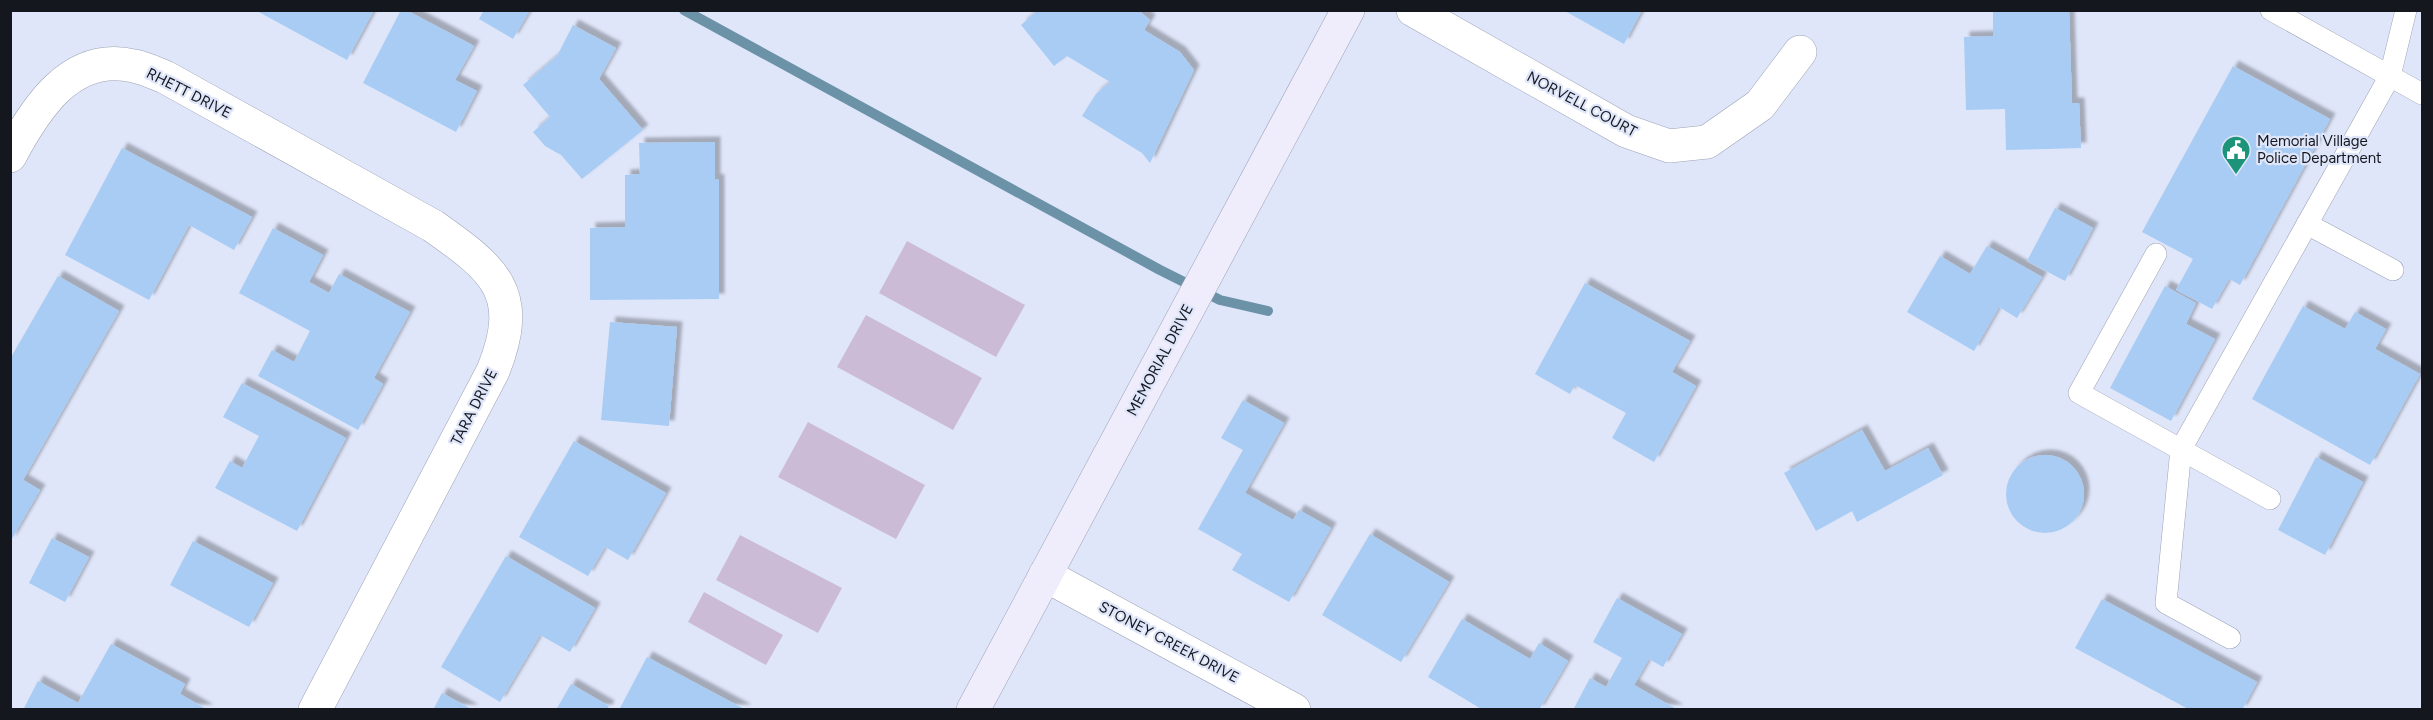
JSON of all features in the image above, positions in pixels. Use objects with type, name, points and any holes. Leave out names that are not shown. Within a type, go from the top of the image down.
[{"type":"street","name":"MEMORIAL DRIVE","points":[[973,710],[1348,10]]},
{"type":"street","name":"NORVELL COURT","points":[[1413,10],[1626,131],[1669,146],[1707,142],[1760,105],[1800,52]]},
{"type":"street","name":"RHETT DRIVE","points":[[10,156],[33,114],[60,84],[94,65],[133,65],[165,77],[326,167]]},
{"type":"street","name":"TARA DRIVE","points":[[315,710],[493,371],[505,342],[505,300],[492,272],[433,226],[326,167]]},
{"type":"street","name":"STONEY CREEK DRIVE","points":[[1045,575],[1294,710]]},
{"type":"lane","points":[[2271,10],[2422,94]]},
{"type":"lane","points":[[2230,638],[2166,603],[2181,449],[2390,76],[2406,10]]},
{"type":"lane","points":[[2307,224],[2393,270]]},
{"type":"lane","points":[[2156,254],[2079,393],[2270,499]]},
{"type":"shaded area","points":[[907,241],[1025,305],[996,357],[879,293]]},
{"type":"shaded area","points":[[866,315],[982,378],[953,430],[837,367]]},
{"type":"shaded area","points":[[808,422],[925,485],[896,539],[778,477]]},
{"type":"shaded area","points":[[740,535],[842,588],[818,633],[716,580]]},
{"type":"shaded area","points":[[704,592],[783,635],[766,665],[688,622]]},
{"type":"building","points":[[255,10],[374,10],[347,60]]},
{"type":"building","points":[[401,10],[406,10],[474,46],[455,80],[477,91],[456,132],[363,83]]},
{"type":"building","points":[[484,10],[530,10],[513,39],[479,19]]},
{"type":"building","points":[[1038,10],[1138,10],[1150,20],[1144,30],[1180,52],[1194,70],[1150,163],[1142,153],[1082,116],[1096,94],[1110,82],[1067,56],[1054,66],[1021,25]]},
{"type":"building","points":[[1563,10],[1642,10],[1624,44]]},
{"type":"building","points":[[1993,10],[2069,10],[2072,103],[2079,103],[2081,148],[2006,150],[2005,109],[1966,110],[1964,37],[1993,36]]},
{"type":"building","points":[[573,25],[616,48],[599,79],[643,130],[582,179],[561,155],[545,146],[533,132],[550,117],[523,85],[557,56]]},
{"type":"building","name":"Memorial Village Police Department","points":[[2233,66],[2330,119],[2240,285],[2229,279],[2212,309],[2176,290],[2193,259],[2142,232]]},
{"type":"building","points":[[715,142],[715,179],[719,180],[719,299],[590,300],[590,228],[625,227],[625,175],[640,174],[639,143]]},
{"type":"building","points":[[122,148],[252,217],[234,250],[189,225],[149,300],[65,255]]},
{"type":"building","points":[[2055,208],[2093,228],[2065,281],[2027,261]]},
{"type":"building","points":[[273,228],[323,255],[309,282],[329,293],[339,274],[410,312],[374,378],[383,384],[358,430],[258,376],[272,350],[294,362],[310,331],[239,293]]},
{"type":"building","points":[[1987,246],[2042,277],[2017,318],[1999,307],[1974,351],[1907,312],[1940,256],[1970,274]]},
{"type":"building","points":[[58,276],[119,311],[23,480],[40,490],[10,542],[10,359]]},
{"type":"building","points":[[1585,283],[1690,341],[1672,372],[1696,386],[1654,462],[1612,438],[1626,413],[1575,385],[1570,394],[1535,374]]},
{"type":"building","points":[[2165,286],[2196,303],[2186,324],[2215,339],[2171,421],[2110,388]]},
{"type":"building","points":[[2303,306],[2345,329],[2355,312],[2386,329],[2375,349],[2420,374],[2370,465],[2252,399]]},
{"type":"building","points":[[610,322],[677,327],[669,426],[601,420]]},
{"type":"building","points":[[242,383],[346,438],[297,531],[215,488],[230,461],[242,468],[259,436],[223,417]]},
{"type":"building","points":[[1243,400],[1284,423],[1245,493],[1293,520],[1299,510],[1331,528],[1289,602],[1232,570],[1242,554],[1198,529],[1243,450],[1221,438]]},
{"type":"building","points":[[1862,430],[1885,471],[1928,448],[1943,475],[1857,522],[1852,511],[1816,531],[1784,473]]},
{"type":"building","points":[[574,441],[666,493],[628,560],[605,547],[588,576],[519,537]]},
{"type":"building","points":[[2045,455],[2060,458],[2073,466],[2081,479],[2084,494],[2081,509],[2073,522],[2060,530],[2045,533],[2030,530],[2017,522],[2009,509],[2006,494],[2009,479],[2017,466],[2030,458]]},
{"type":"building","points":[[2316,457],[2363,482],[2325,555],[2278,530]]},
{"type":"building","points":[[1370,534],[1449,582],[1401,662],[1322,615]]},
{"type":"building","points":[[52,538],[89,557],[65,602],[29,583]]},
{"type":"building","points":[[193,541],[273,583],[249,627],[170,585]]},
{"type":"building","points":[[506,556],[595,608],[570,652],[540,635],[500,702],[441,667]]},
{"type":"building","points":[[1617,598],[1682,634],[1663,667],[1649,659],[1634,685],[1678,710],[1573,710],[1590,678],[1606,687],[1622,658],[1593,642]]},
{"type":"building","points":[[2102,599],[2257,682],[2242,710],[2190,710],[2075,648]]},
{"type":"building","points":[[1462,619],[1530,659],[1539,643],[1568,661],[1539,710],[1483,710],[1428,677]]},
{"type":"building","points":[[111,644],[185,684],[180,694],[208,710],[23,710],[38,681],[78,703]]},
{"type":"building","points":[[647,657],[746,710],[619,710]]},
{"type":"building","points":[[571,684],[609,706],[607,710],[556,710]]},
{"type":"building","points":[[442,693],[473,710],[433,710]]},
{"type":"waterway","points":[[684,10],[1160,270],[1220,300],[1268,311]]},
{"type":"place","name":"Memorial Village Police Department","points":[[2236,176]]}]
